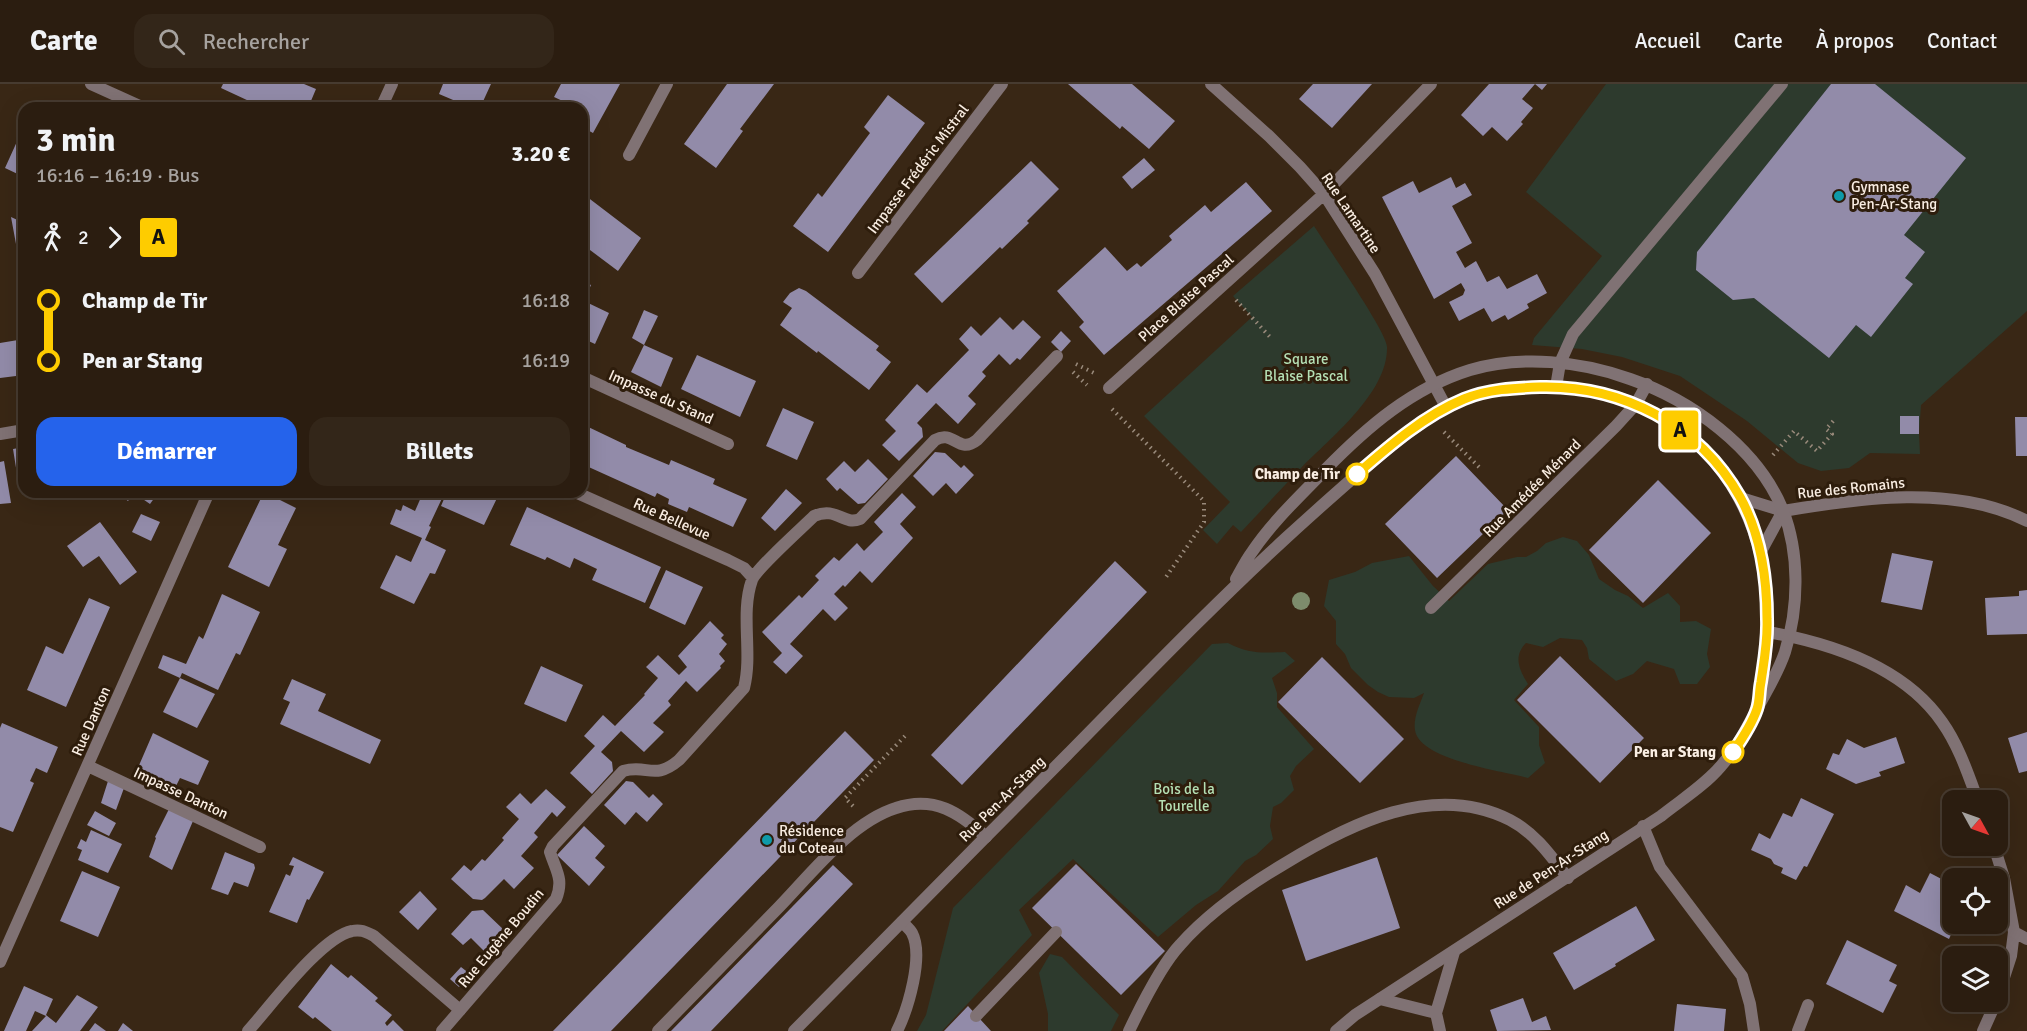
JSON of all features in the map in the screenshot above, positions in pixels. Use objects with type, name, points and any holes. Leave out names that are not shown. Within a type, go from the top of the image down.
[{"type":"street","points":[[91,84],[131,102]]},
{"type":"street","points":[[384,102],[392,84]]},
{"type":"street","points":[[629,155],[667,84]]},
{"type":"street","name":"Impasse Frédéric Mistral","points":[[858,273],[1002,84]]},
{"type":"street","name":"Rue Lamartine","points":[[1211,84],[1269,136],[1324,194],[1375,274],[1446,407]]},
{"type":"street","name":"Place Blaise Pascal","points":[[1109,388],[1324,194],[1431,84]]},
{"type":"street","points":[[1556,387],[1560,363],[1573,334],[1782,84]]},
{"type":"street","points":[[753,578],[814,516],[824,512],[849,520],[860,519],[941,436],[950,438],[962,446],[970,446],[1060,360]]},
{"type":"street","name":"Rue de Pen-Ar-Stang","points":[[1231,588],[1252,552],[1276,522],[1326,469],[1379,419],[1398,405],[1434,385],[1471,370],[1514,363],[1560,363],[1618,374],[1647,384],[1697,413],[1736,444],[1758,469],[1783,511],[1793,551],[1796,575],[1795,606],[1789,636],[1777,673],[1741,741],[1720,768],[1677,804],[1568,878],[1355,1015],[1336,1031]]},
{"type":"street","name":"Impasse du Stand","points":[[588,380],[728,444]]},
{"type":"street","name":"Rue Amédée Ménard","points":[[1431,608],[1616,426],[1636,404],[1647,384]]},
{"type":"street","name":"Rue de Pen-Ar-Stang","points":[[1231,588],[1372,461],[1446,407],[1466,398],[1505,389],[1556,387],[1601,393],[1636,404],[1660,416],[1698,444],[1729,478],[1741,498],[1755,534],[1765,575],[1768,632],[1757,708]]},
{"type":"street","points":[[0,435],[18,431]]},
{"type":"street","name":"Rue Danton","points":[[0,962],[206,498]]},
{"type":"street","name":"Rue Bellevue","points":[[588,498],[728,560],[744,568],[753,578]]},
{"type":"street","points":[[1741,498],[1783,511],[1760,553]]},
{"type":"street","name":"Rue des Romains","points":[[1783,511],[1871,498],[1923,498],[1961,501],[1997,510],[2027,521]]},
{"type":"street","name":"Rue Eugène Boudin","points":[[442,1031],[556,899],[560,889],[560,878],[550,852],[553,846],[622,771],[633,768],[660,772],[680,760],[744,688],[747,676],[747,613],[753,578]]},
{"type":"street","name":"Rue Pen-Ar-Stang","points":[[794,1031],[1231,588]]},
{"type":"street","points":[[1768,632],[1842,651],[1896,679],[1941,720],[1954,740],[1974,790]]},
{"type":"street","name":"Impasse Danton","points":[[88,766],[260,847]]},
{"type":"street","points":[[658,1031],[834,850],[867,823],[896,807],[926,805],[954,812],[966,819],[986,837]]},
{"type":"street","points":[[1129,1031],[1178,947],[1197,927],[1268,873],[1322,841],[1365,821],[1400,810],[1430,806],[1455,806],[1495,814],[1511,821],[1536,839],[1568,878]]},
{"type":"street","points":[[1643,826],[1660,867],[1742,976],[1750,1004],[1754,1031]]},
{"type":"street","points":[[1997,856],[2007,888],[2014,932],[2008,965]]},
{"type":"street","points":[[897,1031],[905,1015],[911,994],[915,967],[912,932],[902,922]]},
{"type":"street","points":[[248,1031],[316,955],[329,943],[351,931],[363,930],[374,936],[460,1010]]},
{"type":"street","points":[[976,1016],[1056,932]]},
{"type":"street","points":[[2014,932],[2027,939]]},
{"type":"street","points":[[1440,1031],[1436,1013],[1454,952]]},
{"type":"street","points":[[1380,999],[1436,1013]]},
{"type":"street","points":[[1798,1031],[1808,1005]]},
{"type":"street","points":[[1983,1031],[1992,1012]]},
{"type":"path","points":[[1223,285],[1270,337]]},
{"type":"path","points":[[1060,360],[1092,372],[1109,388]]},
{"type":"path","points":[[1060,360],[1092,390]]},
{"type":"path","points":[[1108,405],[1204,501],[1204,522],[1164,580]]},
{"type":"path","points":[[1431,417],[1482,470]]},
{"type":"path","points":[[1781,446],[1794,431],[1817,451],[1832,434],[1826,429],[1836,418]]},
{"type":"path","points":[[867,823],[845,798],[905,736]]},
{"type":"green space","points":[[1606,84],[2027,84],[2027,311],[1921,405],[1920,454],[1870,453],[1849,468],[1821,471],[1798,463],[1747,421],[1680,376],[1622,357],[1582,349],[1532,345],[1534,338],[1602,256],[1526,192]]},
{"type":"green space","name":"Square Blaise Pascal","points":[[1314,226],[1377,324],[1387,347],[1385,364],[1368,398],[1341,429],[1241,532],[1233,525],[1217,544],[1203,530],[1230,502],[1144,416],[1252,317],[1233,296]]},
{"type":"green space","points":[[1563,537],[1577,541],[1589,555],[1599,579],[1643,608],[1668,593],[1680,606],[1680,622],[1696,621],[1711,629],[1707,654],[1710,667],[1697,684],[1680,684],[1674,669],[1647,661],[1633,674],[1616,681],[1589,659],[1587,648],[1582,640],[1560,638],[1543,647],[1526,643],[1520,653],[1519,663],[1528,684],[1514,700],[1539,727],[1539,745],[1545,763],[1528,778],[1464,763],[1431,749],[1420,740],[1415,730],[1416,716],[1424,693],[1414,698],[1389,697],[1378,692],[1351,668],[1345,654],[1336,644],[1336,621],[1324,606],[1329,580],[1355,572],[1372,563],[1409,556],[1433,586],[1449,601],[1488,564],[1526,557],[1546,543]]},
{"type":"green space","name":"Bois de la Tourelle","points":[[1228,643],[1256,652],[1285,652],[1295,661],[1272,678],[1277,693],[1277,707],[1314,749],[1296,766],[1290,776],[1294,790],[1281,803],[1273,807],[1270,826],[1273,839],[1256,855],[1245,861],[1218,891],[1196,905],[1158,937],[1073,859],[1019,910],[1032,935],[942,1031],[917,1031],[926,1015],[953,908],[1212,644]]},
{"type":"green space","points":[[1050,954],[1062,957],[1119,1015],[1111,1031],[1048,1031],[1048,1014],[1039,973]]},
{"type":"building","points":[[223,84],[304,84],[316,89],[311,102],[251,102],[221,88]]},
{"type":"building","points":[[443,84],[491,84],[483,102],[458,102],[439,94]]},
{"type":"building","points":[[561,84],[620,84],[593,133],[588,130],[588,102],[565,102],[554,97]]},
{"type":"building","points":[[727,84],[774,84],[740,129],[743,131],[716,168],[684,144]]},
{"type":"building","points":[[1068,84],[1132,84],[1175,121],[1149,149],[1122,126],[1120,129]]},
{"type":"building","points":[[1313,84],[1372,84],[1332,128],[1299,99]]},
{"type":"building","points":[[1489,84],[1535,84],[1522,99],[1533,108],[1521,122],[1523,124],[1507,141],[1492,127],[1483,136],[1461,115]]},
{"type":"building","points":[[1535,84],[1547,84],[1542,90]]},
{"type":"building","name":"Gymnase Pen-Ar-Stang","points":[[1831,84],[1875,84],[1966,158],[1904,235],[1925,252],[1905,278],[1913,284],[1871,337],[1856,325],[1829,358],[1754,298],[1733,300],[1696,270],[1697,252]]},
{"type":"building","points":[[888,95],[925,123],[828,252],[793,226],[818,193],[822,197],[870,133],[864,127]]},
{"type":"building","points":[[18,139],[18,174],[5,168]]},
{"type":"building","points":[[1144,158],[1155,170],[1132,189],[1122,177]]},
{"type":"building","points":[[1031,161],[1059,189],[1027,221],[1029,223],[1002,249],[1000,247],[942,303],[914,274]]},
{"type":"building","points":[[1451,177],[1456,188],[1465,183],[1472,195],[1452,206],[1472,243],[1456,252],[1465,268],[1476,261],[1487,282],[1499,276],[1507,289],[1537,274],[1547,293],[1527,304],[1529,308],[1508,320],[1505,315],[1492,322],[1484,308],[1459,321],[1449,302],[1463,295],[1465,290],[1461,283],[1434,299],[1382,197],[1413,181],[1419,193]]},
{"type":"building","points":[[1246,182],[1272,211],[1104,355],[1079,327],[1084,322],[1057,291],[1105,247],[1127,271],[1137,263],[1141,267],[1172,240],[1169,236],[1205,205],[1211,212]]},
{"type":"building","points":[[588,198],[641,238],[618,271],[588,248]]},
{"type":"building","points":[[11,217],[18,220],[18,255]]},
{"type":"building","points":[[799,288],[879,346],[876,350],[891,362],[869,390],[780,325],[792,308],[783,302],[790,293]]},
{"type":"building","points":[[588,303],[609,313],[595,344],[588,341]]},
{"type":"building","points":[[644,310],[658,316],[644,345],[632,338]]},
{"type":"building","points":[[1000,317],[1013,330],[1023,320],[1041,337],[1020,360],[1017,358],[1010,365],[999,354],[982,372],[986,376],[968,396],[976,404],[958,424],[936,403],[917,423],[922,428],[923,437],[899,461],[882,445],[896,431],[885,420],[917,384],[927,393],[969,350],[959,339],[971,326],[981,336]]},
{"type":"building","points":[[1061,331],[1071,341],[1061,352],[1051,342]]},
{"type":"building","points":[[18,340],[18,376],[0,378],[0,343]]},
{"type":"building","points":[[644,345],[673,358],[661,387],[631,372]]},
{"type":"building","points":[[697,355],[756,381],[740,417],[681,389]]},
{"type":"building","points":[[783,408],[814,422],[797,460],[766,446]]},
{"type":"building","points":[[1900,416],[1919,416],[1919,434],[1900,434]]},
{"type":"building","points":[[2015,417],[2027,417],[2027,456],[2016,456]]},
{"type":"building","points":[[588,427],[626,447],[669,465],[671,460],[715,479],[713,484],[747,499],[733,527],[689,507],[687,512],[668,504],[669,499],[657,493],[655,497],[588,467]]},
{"type":"building","points":[[18,448],[18,474],[17,474],[13,449]]},
{"type":"building","points":[[935,452],[945,453],[961,468],[964,465],[974,475],[956,494],[946,483],[933,496],[913,476]]},
{"type":"building","points":[[1456,456],[1508,510],[1437,578],[1385,524]]},
{"type":"building","points":[[868,459],[888,479],[865,503],[858,504],[840,488],[837,491],[826,479],[844,461],[855,472]]},
{"type":"building","points":[[4,461],[11,503],[0,504],[0,462]]},
{"type":"building","points":[[1658,480],[1711,533],[1643,603],[1589,550]]},
{"type":"building","points":[[786,489],[802,503],[775,531],[761,518]]},
{"type":"building","points":[[902,493],[916,507],[900,524],[913,538],[872,583],[860,571],[845,587],[843,585],[834,594],[848,608],[835,621],[823,609],[790,644],[803,656],[786,674],[773,662],[782,653],[762,632],[799,595],[802,598],[819,580],[815,576],[834,557],[839,561],[857,543],[864,551],[883,532],[874,522]]},
{"type":"building","points":[[141,498],[154,498],[150,504]]},
{"type":"building","points":[[261,498],[276,498],[296,508],[278,545],[287,549],[269,587],[228,567]]},
{"type":"building","points":[[421,498],[442,498],[425,540],[446,550],[435,574],[430,573],[414,604],[380,588],[396,555],[411,562],[422,538],[390,524],[396,509],[401,511],[403,505],[415,511]]},
{"type":"building","points":[[444,498],[497,498],[484,525],[441,506]]},
{"type":"building","points":[[527,507],[661,567],[645,603],[592,580],[597,569],[574,558],[570,568],[547,557],[545,560],[510,545]]},
{"type":"building","points":[[141,514],[160,522],[151,541],[132,532]]},
{"type":"building","points":[[100,522],[137,572],[120,585],[99,556],[83,567],[67,546]]},
{"type":"building","points":[[1892,553],[1933,561],[1922,610],[1881,602]]},
{"type":"building","points":[[1115,561],[1147,592],[962,785],[931,755]]},
{"type":"building","points":[[666,570],[703,587],[685,625],[649,608]]},
{"type":"building","points":[[2027,590],[2027,634],[1987,635],[1985,598],[2019,596],[2019,591]]},
{"type":"building","points":[[222,594],[260,612],[240,655],[236,653],[218,690],[182,673],[180,678],[158,668],[163,655],[186,664],[199,636],[203,639]]},
{"type":"building","points":[[89,598],[110,607],[66,707],[27,690],[46,646],[63,654]]},
{"type":"building","points":[[710,621],[724,635],[721,638],[727,644],[719,654],[725,661],[720,666],[721,668],[697,692],[686,681],[668,701],[671,705],[653,723],[664,732],[644,752],[621,731],[601,752],[612,762],[613,771],[592,794],[570,773],[595,746],[584,736],[603,715],[615,726],[645,695],[658,678],[646,667],[658,655],[679,675],[687,667],[678,656]]},
{"type":"building","points":[[1560,656],[1644,738],[1600,783],[1517,700]]},
{"type":"building","points":[[1322,657],[1404,739],[1360,783],[1278,702]]},
{"type":"building","points":[[541,666],[583,685],[566,722],[524,704]]},
{"type":"building","points":[[180,678],[215,694],[197,728],[163,712]]},
{"type":"building","points":[[292,679],[326,694],[318,711],[381,740],[370,764],[280,724],[290,702],[283,699]]},
{"type":"building","points":[[2,723],[58,747],[47,773],[36,768],[30,781],[34,783],[13,832],[0,827],[0,728]]},
{"type":"building","name":"Résidence du Coteau","points":[[845,731],[874,760],[611,1031],[553,1031]]},
{"type":"building","points":[[2027,732],[2027,771],[2019,773],[2008,738]]},
{"type":"building","points":[[153,733],[209,761],[198,785],[180,778],[175,788],[137,770]]},
{"type":"building","points":[[1896,737],[1905,763],[1879,772],[1881,776],[1856,784],[1826,769],[1833,753],[1839,755],[1847,739],[1864,748]]},
{"type":"building","points":[[108,781],[124,788],[116,810],[101,803]]},
{"type":"building","points":[[626,781],[633,782],[649,798],[653,794],[663,804],[647,822],[636,812],[625,825],[604,805]]},
{"type":"building","points":[[546,789],[566,807],[557,817],[552,812],[534,833],[538,837],[521,856],[534,868],[514,889],[504,879],[482,900],[473,899],[451,879],[464,865],[471,871],[482,859],[485,861],[504,840],[502,838],[519,819],[506,807],[520,793],[531,804]]},
{"type":"building","points":[[1801,798],[1834,814],[1807,867],[1804,866],[1796,880],[1781,873],[1783,868],[1774,864],[1771,859],[1751,850],[1759,833],[1770,839],[1783,813],[1792,817]]},
{"type":"building","points":[[169,809],[193,821],[172,870],[149,857],[155,837]]},
{"type":"building","points":[[95,811],[116,823],[109,836],[87,825]]},
{"type":"building","points":[[584,826],[605,846],[595,858],[605,867],[589,886],[557,855]]},
{"type":"building","points":[[91,830],[122,844],[108,873],[78,860],[82,850],[77,848],[81,839],[86,842]]},
{"type":"building","points":[[225,852],[254,864],[255,868],[248,887],[234,882],[228,895],[211,889]]},
{"type":"building","points":[[293,857],[324,872],[309,900],[307,899],[297,923],[269,912],[286,874],[290,876],[294,866],[289,865]]},
{"type":"building","points":[[1377,857],[1400,928],[1306,961],[1282,890]]},
{"type":"building","points":[[1076,864],[1165,951],[1121,995],[1032,908]]},
{"type":"building","points":[[833,865],[853,884],[711,1031],[671,1031]]},
{"type":"building","points":[[82,871],[120,887],[98,937],[60,921]]},
{"type":"building","points":[[1930,873],[1942,879],[1942,934],[1951,934],[1949,939],[1894,911],[1906,885],[1920,893]]},
{"type":"building","points":[[420,891],[437,909],[418,930],[399,912]]},
{"type":"building","points":[[1636,906],[1655,940],[1574,990],[1553,953]]},
{"type":"building","points":[[483,910],[505,931],[485,952],[471,938],[463,945],[451,934],[472,911]]},
{"type":"building","points":[[1847,940],[1897,965],[1889,981],[1897,985],[1883,1013],[1826,984]]},
{"type":"building","points":[[331,964],[348,978],[351,975],[378,998],[375,1001],[392,1015],[385,1023],[387,1026],[393,1020],[404,1031],[332,1031],[298,1007]]},
{"type":"building","points":[[461,967],[470,974],[459,987],[450,979]]},
{"type":"building","points":[[24,986],[53,999],[46,1015],[56,1023],[77,995],[98,1007],[80,1031],[32,1031],[46,1016],[35,1011],[26,1031],[4,1031]]},
{"type":"building","points":[[1523,998],[1532,1022],[1546,1016],[1551,1030],[1497,1031],[1490,1010]]},
{"type":"building","points":[[1677,1004],[1726,1009],[1724,1031],[1674,1031]]},
{"type":"building","points":[[968,1006],[991,1031],[944,1031]]},
{"type":"building","points":[[95,1023],[106,1031],[89,1031]]},
{"type":"building","points":[[123,1023],[133,1031],[118,1031]]},
{"type":"bus line","name":"A","points":[[1357,474],[1412,430],[1446,407],[1466,398],[1505,389],[1564,387],[1601,393],[1618,397],[1646,409],[1678,428],[1698,444],[1717,464],[1741,498],[1755,534],[1765,575],[1768,632],[1757,708],[1747,731],[1733,752]]},
{"type":"place","name":"Gymnase Pen-Ar-Stang","points":[[1839,196]]},
{"type":"place","name":"Champ de Tir","points":[[1357,474]]},
{"type":"place","name":"Pen ar Stang","points":[[1733,752]]},
{"type":"place","name":"Résidence du Coteau","points":[[767,840]]}]
